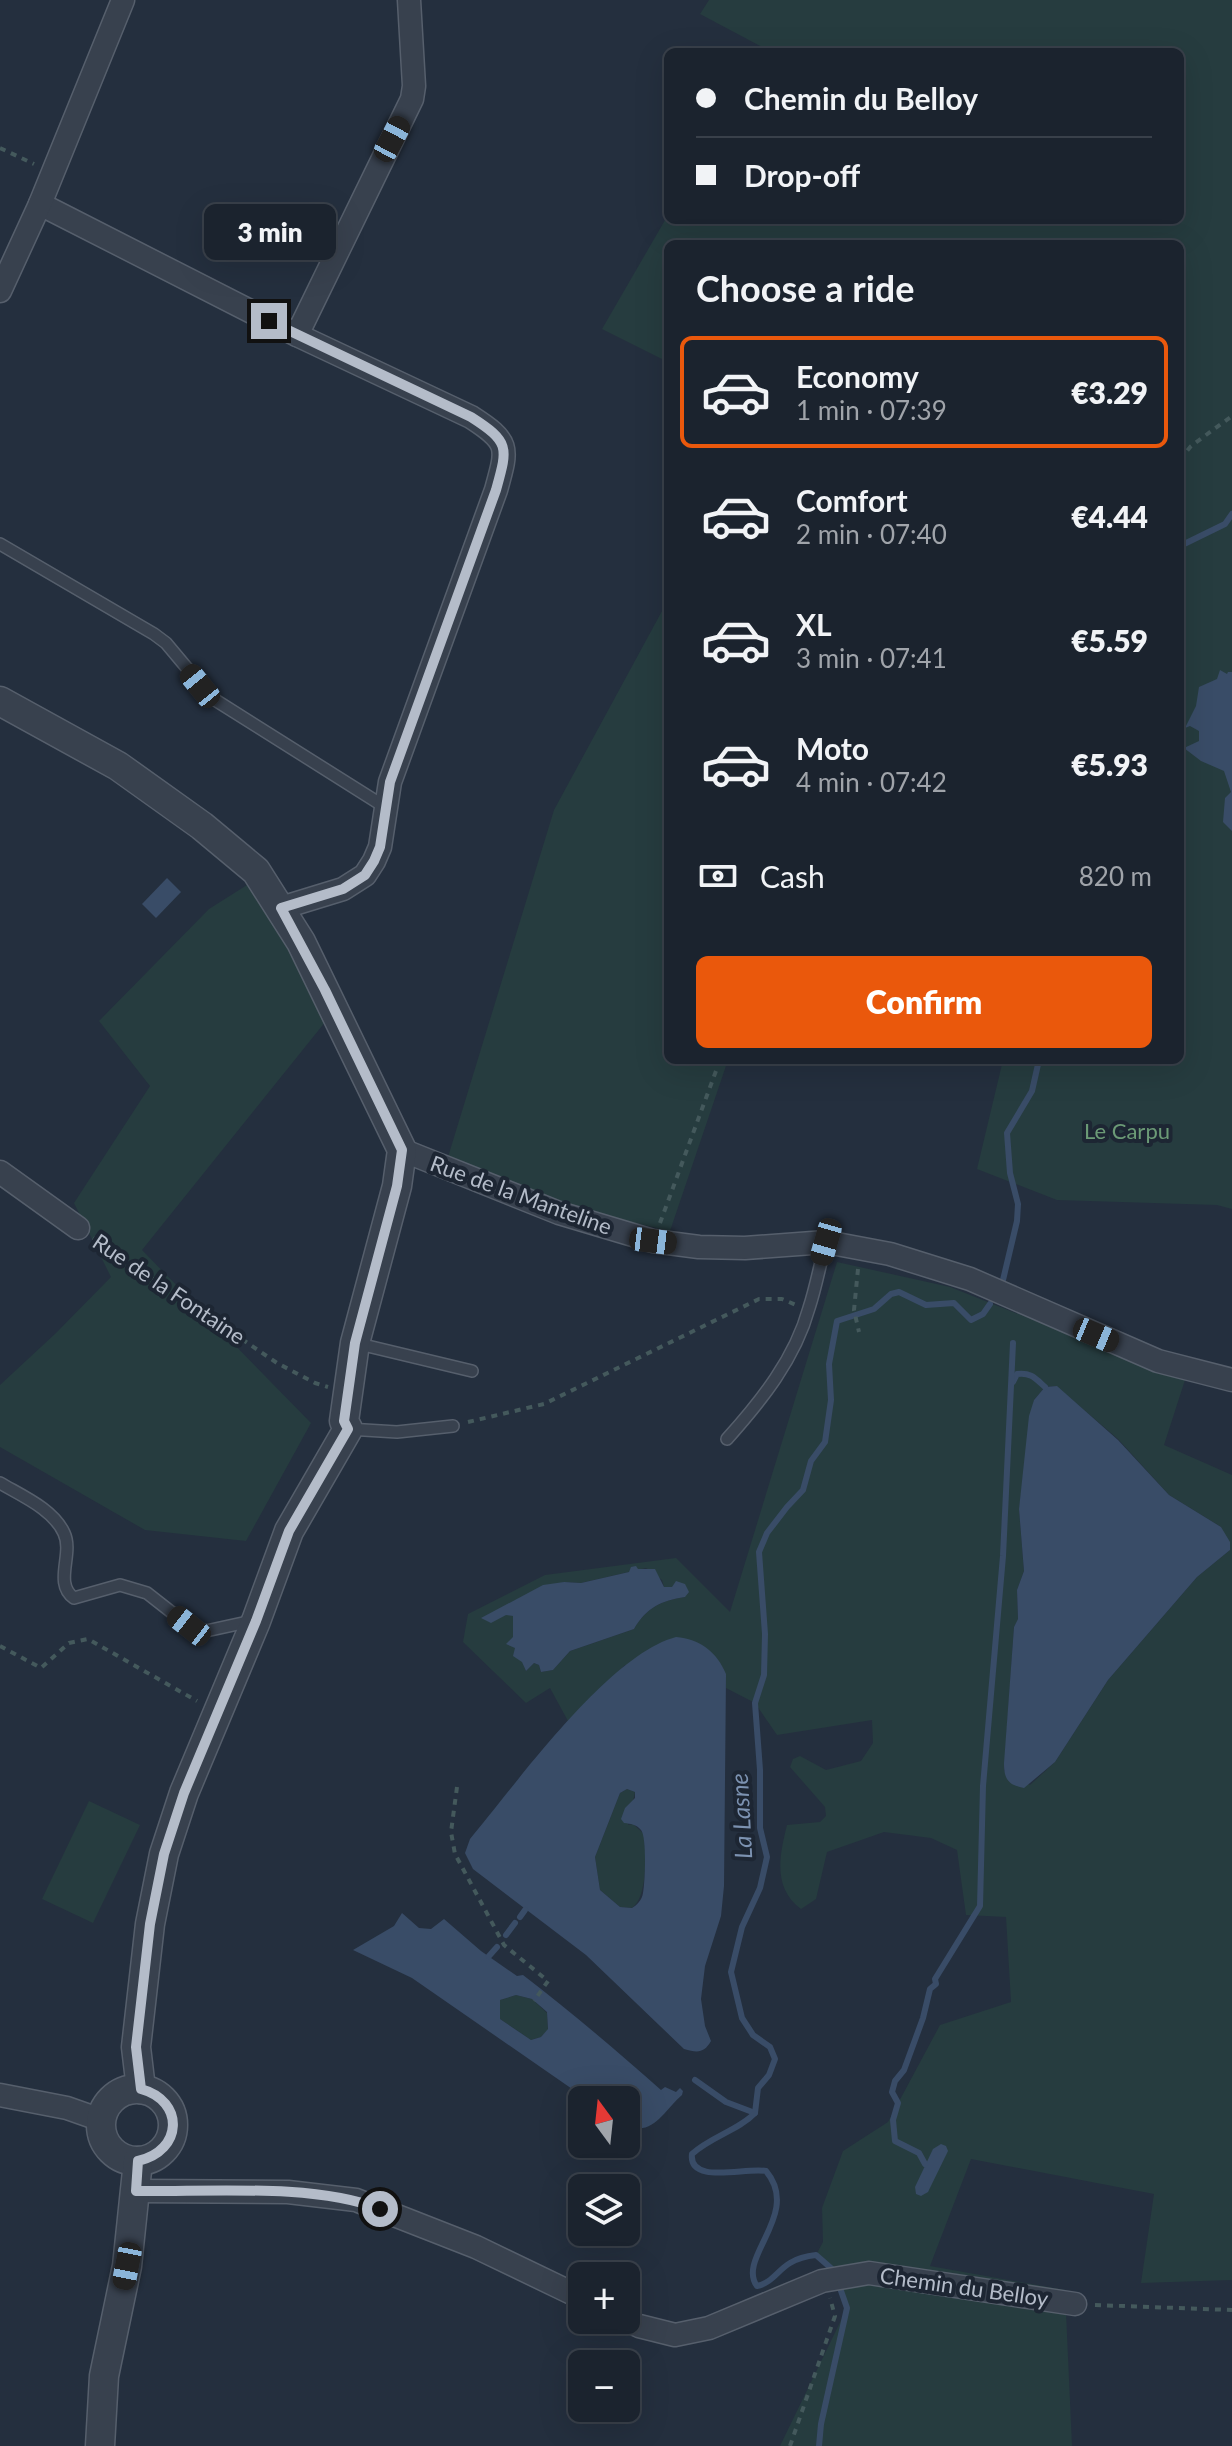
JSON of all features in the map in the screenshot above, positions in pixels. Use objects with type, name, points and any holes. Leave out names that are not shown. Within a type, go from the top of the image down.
[{"type":"street","points":[[0,291],[40,204],[123,0]]},
{"type":"street","points":[[297,335],[412,99],[410,3]]},
{"type":"street","points":[[40,204],[297,335],[471,417],[495,432],[505,452],[496,490],[403,742],[385,807],[380,847],[365,875],[343,889],[281,908]]},
{"type":"street","name":"Rue de la Manteline","points":[[0,701],[118,766],[202,826],[256,871],[281,908],[325,990],[402,1150],[559,1213],[653,1241],[699,1247],[745,1248],[826,1242],[864,1248],[970,1279],[1158,1361],[1232,1380]]},
{"type":"street","points":[[141,2089],[136,2047],[150,1924],[164,1854],[184,1793],[256,1621],[289,1531],[348,1429],[344,1421],[355,1343],[397,1186],[402,1150]]},
{"type":"street","name":"Rue de la Fontaine","points":[[0,1172],[78,1228]]},
{"type":"street","points":[[141,2089],[152,2092],[170,2108],[173,2132],[161,2152],[138,2161],[128,2160],[110,2149],[104,2140],[101,2120],[115,2096],[127,2090],[141,2089]]},
{"type":"street","points":[[0,2095],[67,2108],[101,2120]]},
{"type":"street","points":[[100,2446],[104,2376],[127,2266],[138,2161]]},
{"type":"street","points":[[136,2191],[288,2192],[356,2200],[476,2247],[568,2291]]},
{"type":"street","name":"Chemin du Belloy","points":[[640,2326],[675,2335],[709,2328],[822,2281],[869,2273],[1075,2304]]},
{"type":"lane","points":[[0,544],[154,634],[166,643],[212,698],[385,807]]},
{"type":"lane","points":[[727,1439],[759,1404],[787,1360],[809,1311],[826,1242]]},
{"type":"lane","points":[[355,1343],[472,1371]]},
{"type":"lane","points":[[348,1429],[397,1432],[453,1426]]},
{"type":"lane","points":[[0,1483],[46,1512],[66,1535],[65,1589],[74,1598],[120,1585],[147,1593],[189,1626],[206,1631],[256,1621]]},
{"type":"path","points":[[0,148],[52,173]]},
{"type":"path","points":[[1184,455],[1191,446],[1232,416]]},
{"type":"path","points":[[653,1241],[719,1064]]},
{"type":"path","name":"Rue de la Fontaine","points":[[78,1228],[277,1363],[315,1383],[347,1393]]},
{"type":"path","points":[[859,1332],[854,1310],[855,1281],[864,1248]]},
{"type":"path","points":[[453,1426],[544,1404],[759,1299],[782,1299],[809,1311]]},
{"type":"path","points":[[0,1646],[41,1668],[69,1643],[88,1639],[218,1713]]},
{"type":"path","points":[[457,1787],[451,1832],[455,1854],[504,1945],[548,1981],[534,2001]]},
{"type":"path","points":[[790,2446],[835,2316],[822,2281]]},
{"type":"path","points":[[1075,2304],[1232,2310]]},
{"type":"green space","name":"Le Carpu","points":[[709,0],[1232,0],[1232,1209],[1217,1205],[1057,1200],[977,1169],[1002,1064],[1184,1064],[1184,240],[664,240],[664,360],[602,329],[664,222],[1184,224],[1184,48],[764,48],[700,14]]},
{"type":"green space","points":[[664,607],[664,1064],[727,1064],[670,1231],[595,1214],[448,1157],[554,810]]},
{"type":"green space","points":[[247,885],[287,940],[330,1016],[142,1250],[311,1423],[246,1541],[145,1530],[0,1447],[0,1385],[111,1277],[74,1203],[150,1086],[99,1021],[209,909]]},
{"type":"green space","points":[[837,1262],[950,1287],[1185,1380],[1164,1445],[1232,1475],[1232,2280],[1141,2283],[1154,2194],[971,2159],[930,2266],[1065,2290],[1072,2446],[780,2446],[847,2308],[832,2269],[816,2255],[823,2242],[822,2208],[843,2151],[888,2122],[940,2025],[1011,2002],[1006,1917],[966,1915],[957,1850],[931,1838],[884,1832],[827,1852],[816,1899],[801,1909],[792,1901],[780,1871],[787,1825],[820,1822],[826,1816],[825,1807],[790,1767],[793,1759],[800,1756],[826,1770],[861,1761],[873,1743],[872,1720],[777,1735],[755,1703],[726,1688],[726,1674],[625,1665],[568,1721],[550,1688],[526,1703],[463,1642],[468,1614],[545,1575],[676,1558],[730,1612]],"holes":[[[1056,1386],[1118,1439],[1169,1495],[1221,1527],[1230,1550],[1197,1577],[1108,1680],[1055,1762],[1030,1785],[1004,1771],[1014,1627],[1018,1620],[1017,1590],[1024,1571],[1019,1509],[1034,1400],[1045,1387]],[[646,1568],[662,1580],[664,1587],[672,1587],[685,1597],[655,1606],[634,1629],[570,1651],[553,1670],[541,1672],[539,1665],[534,1663],[526,1671],[513,1637],[513,1616],[506,1614],[564,1582],[581,1583]]]},
{"type":"green space","points":[[627,1789],[635,1792],[628,1825],[633,1824],[644,1834],[645,1852],[641,1894],[632,1908],[620,1907],[600,1890],[595,1857],[620,1793]]},
{"type":"green space","points":[[89,1801],[140,1825],[93,1923],[42,1899]]},
{"type":"green space","points":[[516,1995],[532,1999],[547,2013],[548,2030],[541,2037],[531,2040],[500,2019],[500,2000]]},
{"type":"water","points":[[1220,670],[1227,674],[1232,672],[1232,831],[1223,822],[1225,798],[1231,792],[1224,771],[1201,761],[1184,748],[1199,741],[1199,731],[1190,726],[1185,728],[1196,706],[1199,687],[1217,679]]},
{"type":"water","points":[[167,878],[181,892],[156,918],[142,904]]},
{"type":"water","points":[[1057,1386],[1118,1440],[1169,1495],[1221,1527],[1230,1542],[1230,1550],[1197,1577],[1108,1680],[1055,1762],[1024,1788],[1008,1780],[1004,1763],[1014,1627],[1018,1619],[1017,1590],[1024,1571],[1019,1509],[1029,1416],[1034,1400],[1045,1387]]},
{"type":"water","points":[[631,1567],[638,1569],[655,1569],[664,1587],[672,1587],[676,1581],[685,1584],[689,1592],[685,1597],[655,1606],[634,1629],[570,1651],[553,1670],[541,1672],[539,1665],[534,1663],[526,1671],[522,1662],[513,1656],[515,1648],[506,1644],[513,1637],[513,1616],[506,1615],[491,1623],[481,1618],[543,1585],[581,1583],[629,1572]]},
{"type":"water","points":[[676,1637],[693,1641],[713,1653],[726,1674],[724,1886],[721,1916],[705,1966],[701,1999],[711,2041],[700,2051],[684,2049],[586,1955],[473,1869],[465,1853],[470,1839],[565,1724],[622,1668],[650,1649]],"holes":[[[627,1789],[635,1792],[635,1798],[625,1808],[621,1819],[639,1828],[644,1841],[643,1893],[632,1908],[620,1907],[600,1890],[595,1857],[620,1793]]]},
{"type":"water","points":[[402,1913],[419,1928],[431,1929],[444,1919],[481,1951],[541,1989],[661,2090],[665,2087],[676,2092],[680,2088],[682,2095],[651,2125],[640,2128],[640,2086],[568,2086],[412,1978],[353,1950],[394,1926]],"holes":[[[516,1995],[532,1999],[547,2012],[548,2029],[541,2037],[531,2040],[500,2019],[500,2000]]]},
{"type":"water","points":[[941,2144],[948,2151],[928,2192],[921,2196],[916,2194],[915,2187],[933,2149]]},
{"type":"waterway","name":"La Lasne","points":[[1184,544],[1225,524],[1232,514]]},
{"type":"waterway","name":"La Lasne","points":[[1003,1280],[1018,1204],[1010,1173],[1007,1133],[1032,1091],[1038,1064]]},
{"type":"waterway","name":"La Lasne","points":[[832,2269],[816,2255],[805,2257],[790,2263],[767,2282],[757,2286],[753,2275],[755,2262],[773,2219],[777,2203],[775,2187],[766,2171],[708,2172],[693,2163],[692,2154],[755,2113],[758,2088],[769,2075],[775,2059],[770,2047],[753,2035],[742,2018],[731,1972],[742,1927],[760,1888],[767,1857],[760,1828],[755,1703],[764,1675],[765,1634],[759,1552],[767,1533],[803,1490],[811,1461],[825,1442],[831,1400],[829,1364],[837,1321],[874,1309],[891,1294],[899,1292],[926,1305],[954,1303],[971,1320],[983,1314],[990,1304]]},
{"type":"waterway","points":[[925,2164],[919,2153],[895,2141],[893,2120],[898,2103],[892,2092],[895,2081],[904,2070],[930,1989],[936,1984],[935,1979],[980,1906],[983,1786],[1003,1556],[1013,1343]]},
{"type":"waterway","points":[[1013,1382],[1017,1374],[1026,1374],[1045,1387]]},
{"type":"waterway","points":[[520,1917],[525,1910]]},
{"type":"waterway","points":[[506,1935],[515,1923]]},
{"type":"waterway","points":[[489,1956],[497,1947]]},
{"type":"waterway","points":[[695,2080],[726,2102],[755,2113]]},
{"type":"waterway","name":"La Lasne","points":[[819,2446],[821,2424],[847,2308],[840,2288]]},
{"type":"route","points":[[269,321],[471,417],[495,432],[505,452],[496,490],[390,782],[380,847],[374,861],[365,875],[343,889],[281,908],[325,990],[402,1150],[397,1186],[358,1326],[344,1421],[348,1429],[289,1531],[256,1621],[184,1793],[164,1854],[150,1924],[136,2047],[141,2089],[152,2092],[170,2108],[173,2132],[161,2152],[138,2161],[136,2191],[288,2192],[356,2200],[380,2209]]}]
